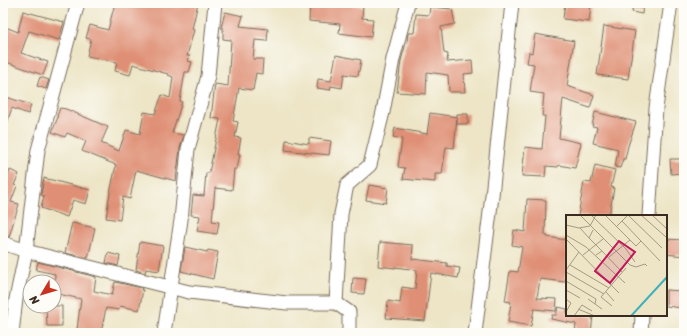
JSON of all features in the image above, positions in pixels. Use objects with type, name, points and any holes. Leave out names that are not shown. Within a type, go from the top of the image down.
[{"type":"street","points":[[12,333],[16,299],[26,251],[38,150],[78,3]]},
{"type":"street","points":[[164,333],[181,220],[188,149],[208,76],[215,3]]},
{"type":"street","points":[[336,303],[341,214],[347,185],[370,165],[383,112],[393,59],[408,3]]},
{"type":"street","points":[[475,333],[492,196],[512,3]]},
{"type":"street","points":[[649,215],[656,108],[671,3]]},
{"type":"street","points":[[3,242],[26,251],[189,292],[287,303],[336,303],[349,312],[349,333]]},
{"type":"street","points":[[641,333],[642,316]]},
{"type":"building","points":[[115,3],[198,3],[192,29],[194,30],[187,56],[190,56],[188,61],[192,62],[189,72],[185,72],[180,101],[182,102],[172,133],[184,135],[180,148],[176,181],[136,170],[130,199],[123,197],[120,220],[106,218],[116,165],[82,151],[86,141],[67,133],[65,137],[52,132],[60,108],[66,109],[108,127],[101,143],[119,151],[126,130],[140,134],[144,112],[155,114],[162,95],[170,98],[173,77],[168,74],[133,64],[130,75],[115,71],[117,62],[87,56],[91,39],[86,38],[90,25],[108,30]]},
{"type":"building","points":[[310,3],[336,3],[363,6],[362,18],[373,19],[371,37],[339,33],[340,24],[309,21]]},
{"type":"building","points":[[565,3],[591,5],[589,22],[563,19]]},
{"type":"building","points":[[633,3],[643,4],[642,14],[632,12]]},
{"type":"building","points":[[430,7],[452,9],[455,24],[441,27],[444,53],[448,54],[447,62],[472,60],[473,73],[464,74],[465,92],[449,92],[448,75],[427,72],[426,94],[397,92],[401,61],[407,43],[408,33],[414,33],[416,14],[429,15]]},
{"type":"building","points":[[23,11],[64,22],[59,40],[29,31],[21,53],[48,62],[43,75],[3,61],[3,26],[18,32]]},
{"type":"building","points":[[225,12],[243,16],[240,26],[268,29],[267,41],[255,40],[253,59],[263,59],[262,74],[256,73],[253,90],[239,88],[233,121],[238,122],[235,137],[241,138],[238,154],[240,154],[237,169],[234,169],[232,190],[215,188],[212,221],[219,222],[217,234],[197,231],[200,216],[191,215],[193,195],[204,196],[206,173],[209,173],[220,119],[211,118],[215,84],[228,86],[231,40],[223,39],[223,28],[221,28]]},
{"type":"building","points":[[604,26],[635,31],[628,79],[597,75]]},
{"type":"building","points":[[535,34],[574,41],[567,86],[594,95],[590,108],[563,99],[559,138],[581,143],[575,168],[559,165],[558,167],[546,166],[545,177],[522,176],[525,147],[542,149],[545,116],[542,116],[544,94],[530,92],[534,64],[527,63],[529,52],[532,53]]},
{"type":"building","points":[[336,55],[361,60],[358,76],[344,74],[342,88],[331,86],[330,90],[317,88],[318,79],[331,81]]},
{"type":"building","points":[[40,77],[49,80],[46,89],[37,86]]},
{"type":"building","points":[[3,96],[31,105],[28,114],[12,108],[5,128],[3,128]]},
{"type":"building","points":[[595,112],[636,122],[625,159],[623,159],[620,168],[615,167],[618,149],[593,143],[597,127],[592,126]]},
{"type":"building","points":[[430,113],[457,117],[454,148],[446,147],[442,174],[435,174],[435,182],[403,179],[405,168],[398,167],[402,139],[393,137],[395,128],[427,134]]},
{"type":"building","points":[[457,114],[468,114],[468,124],[457,124]]},
{"type":"building","points":[[309,138],[331,141],[329,155],[285,150],[286,140],[309,144]]},
{"type":"building","points":[[670,159],[684,159],[684,173],[671,174]]},
{"type":"building","points":[[595,165],[615,170],[611,187],[614,188],[609,215],[578,215],[584,182],[591,183]]},
{"type":"building","points":[[10,170],[19,174],[14,185],[17,186],[11,202],[19,204],[9,237],[3,235],[3,181],[5,182]]},
{"type":"building","points":[[44,178],[90,190],[86,204],[73,200],[67,217],[41,208],[44,196],[41,195]]},
{"type":"building","points":[[369,185],[388,188],[386,203],[366,200]]},
{"type":"building","points":[[527,199],[546,200],[545,235],[547,235],[547,237],[566,240],[565,282],[540,279],[537,298],[557,299],[556,311],[534,309],[531,326],[508,322],[511,302],[505,301],[510,271],[518,272],[522,247],[512,245],[514,230],[525,232]]},
{"type":"building","points":[[72,223],[95,228],[88,258],[65,253]]},
{"type":"building","points":[[667,239],[684,240],[684,256],[667,254]]},
{"type":"building","points":[[140,242],[163,246],[159,271],[146,269],[145,273],[136,270]]},
{"type":"building","points":[[380,242],[413,245],[412,259],[447,263],[447,266],[460,268],[458,278],[431,273],[425,321],[386,318],[388,301],[400,303],[402,287],[415,289],[417,270],[378,266]]},
{"type":"building","points":[[185,247],[207,252],[208,250],[218,252],[213,279],[181,271]]},
{"type":"building","points":[[108,253],[120,256],[118,266],[106,263]]},
{"type":"building","points":[[38,262],[96,277],[94,291],[112,295],[115,282],[142,288],[141,290],[143,290],[139,310],[120,306],[119,310],[106,308],[101,333],[78,333],[77,329],[81,299],[62,295],[62,274],[36,270]]},
{"type":"building","points":[[353,278],[366,279],[364,294],[352,293]]},
{"type":"building","points":[[667,290],[682,291],[681,308],[667,306]]},
{"type":"building","points":[[558,307],[566,309],[566,316],[593,316],[591,333],[575,333],[576,324],[551,319],[552,315],[556,315]]},
{"type":"building","points":[[46,314],[62,314],[62,326],[47,326]]}]
